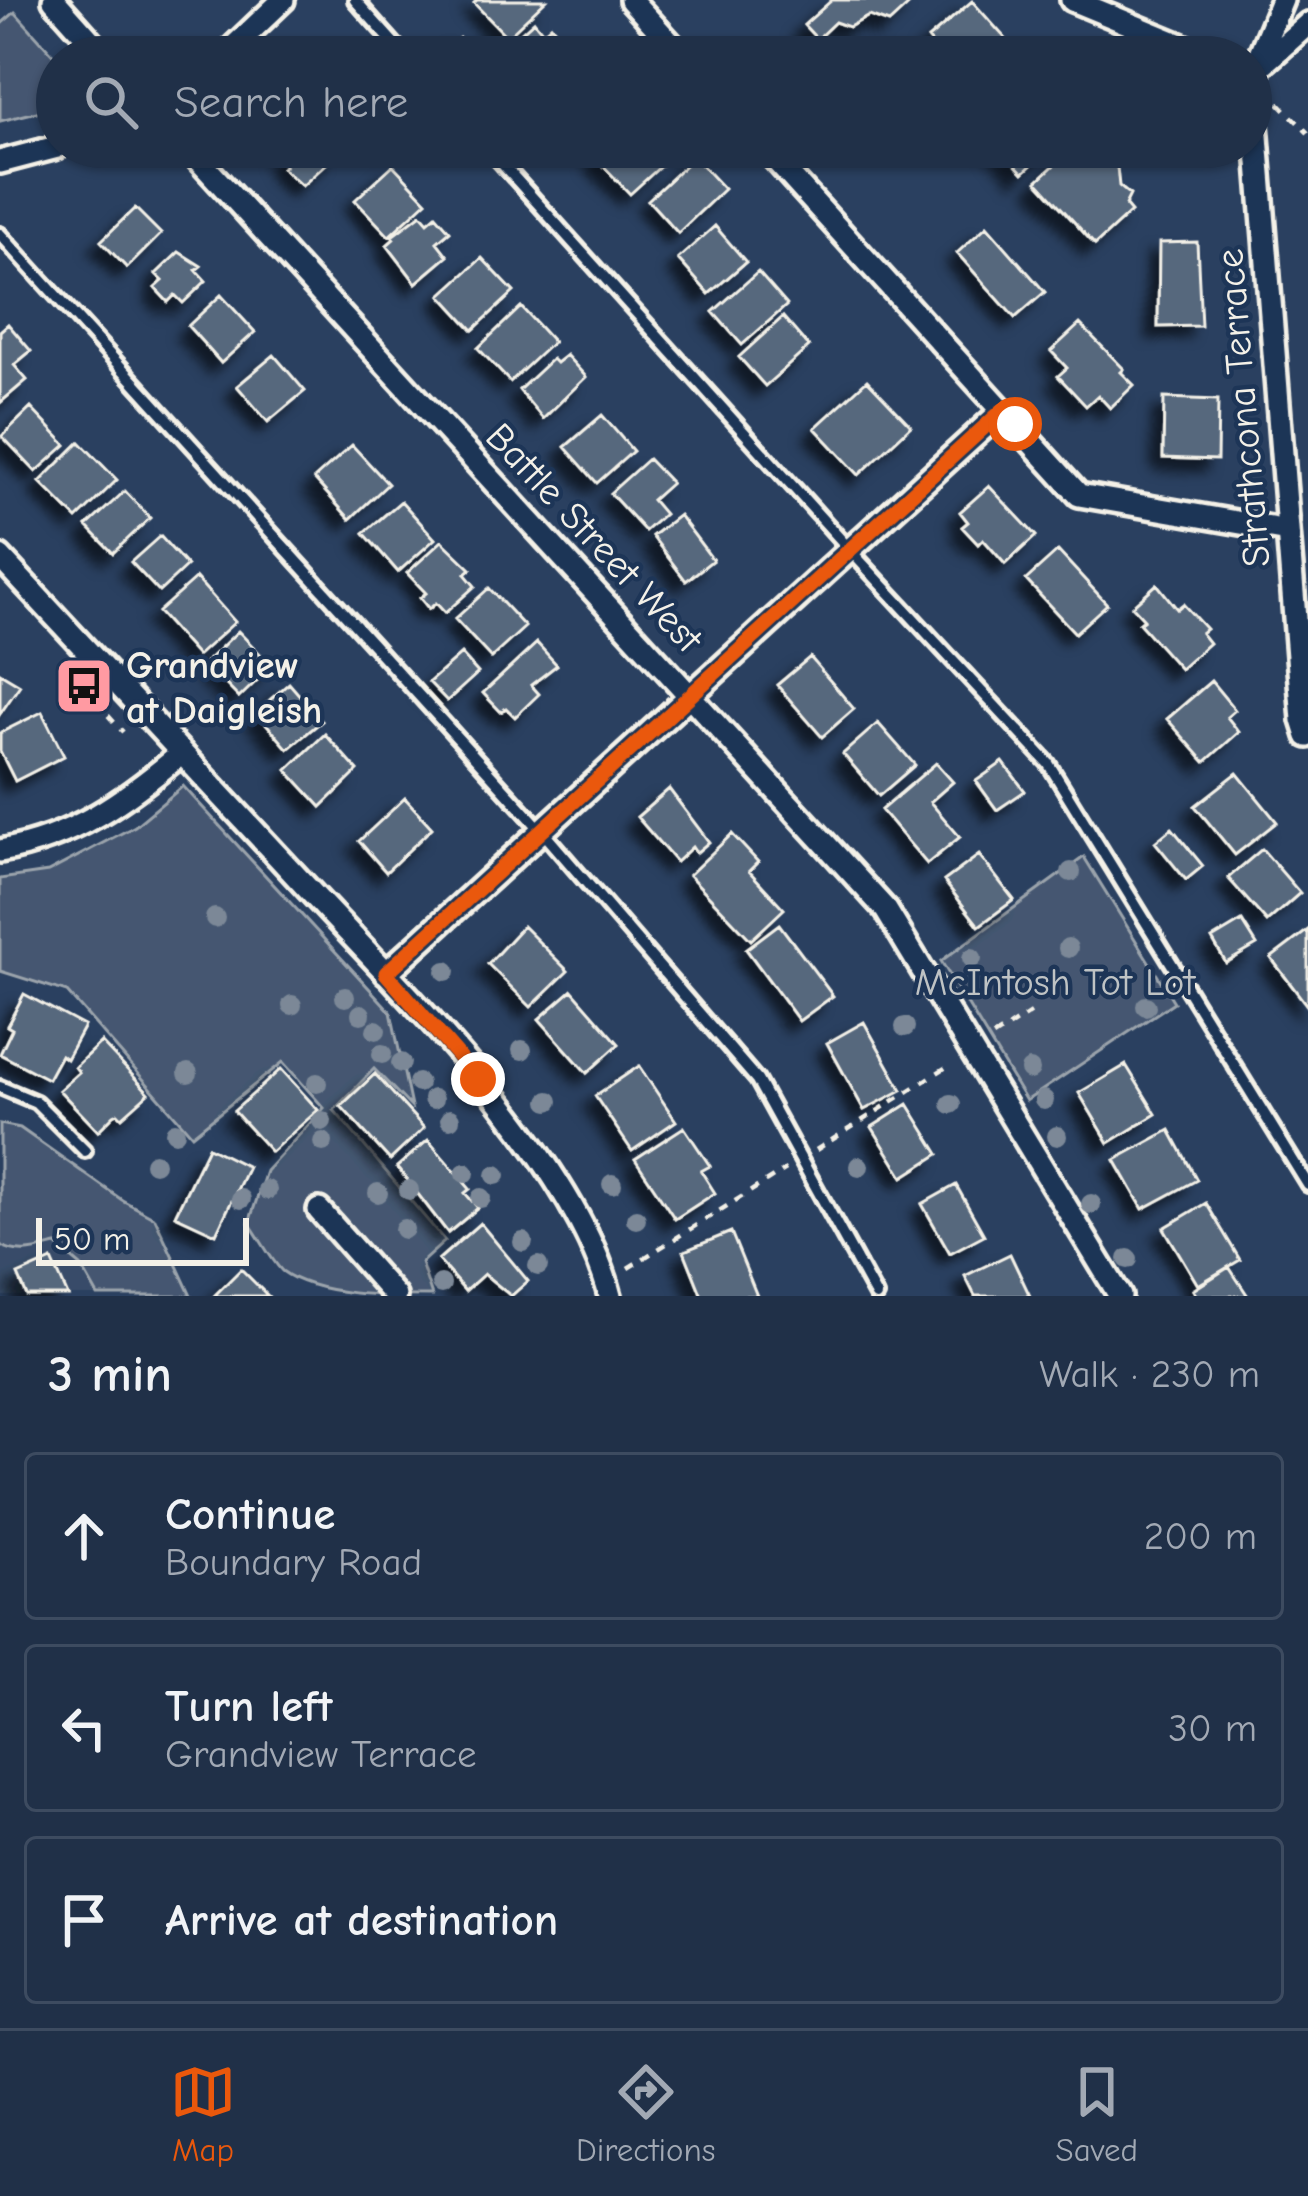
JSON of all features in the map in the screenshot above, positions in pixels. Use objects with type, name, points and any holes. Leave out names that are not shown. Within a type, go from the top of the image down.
[{"type":"street","points":[[54,0],[86,36]]},
{"type":"street","points":[[245,36],[283,0]]},
{"type":"street","points":[[631,0],[663,36]]},
{"type":"street","points":[[1072,0],[1159,36]]},
{"type":"street","points":[[1267,36],[1282,0]]},
{"type":"street","points":[[1272,55],[1308,24]]},
{"type":"street","points":[[0,162],[36,153]]},
{"type":"street","name":"Battle Street West","points":[[207,168],[886,910],[1120,1296]]},
{"type":"street","points":[[783,168],[1079,495],[1288,530]]},
{"type":"street","name":"Strathcona Terrace","points":[[1259,168],[1308,736]]},
{"type":"street","points":[[386,973],[1002,411]]},
{"type":"street","points":[[0,557],[386,973],[542,1159],[568,1199],[608,1289]]},
{"type":"street","points":[[0,850],[36,844],[120,805],[182,753]]},
{"type":"street","points":[[319,1210],[395,1296]]},
{"type":"lane","points":[[355,0],[387,36]]},
{"type":"lane","points":[[506,168],[1048,763],[1308,1185]]},
{"type":"lane","points":[[0,234],[542,831],[757,1080],[877,1296]]},
{"type":"lane","points":[[0,1088],[36,1102],[85,1151]]},
{"type":"path","points":[[993,1037],[1033,1012]]},
{"type":"path","points":[[608,1289],[948,1066]]},
{"type":"shaded area","points":[[0,1197],[170,1296],[0,1296]]},
{"type":"green space","points":[[15,12],[36,36],[36,112],[0,121],[0,25]]},
{"type":"green space","points":[[183,786],[391,1012],[411,1107],[374,1069],[334,1110],[445,1241],[421,1263],[432,1296],[353,1293],[296,1279],[277,1266],[249,1223],[266,1171],[324,1108],[283,1062],[192,1135],[67,992],[0,971],[0,879],[48,872],[135,826]]},
{"type":"green space","name":"McIntosh Tot Lot","points":[[1084,857],[1174,1002],[1026,1101],[941,961]]},
{"type":"green space","points":[[0,1124],[20,1128],[155,1218],[191,1296],[98,1296],[81,1266],[56,1245],[21,1251],[0,1245]]},
{"type":"building","points":[[477,0],[546,0],[508,36],[474,3]]},
{"type":"building","points":[[832,0],[914,0],[889,23],[869,16],[849,27],[835,22],[820,36],[804,25]]},
{"type":"building","points":[[972,1],[1003,36],[931,36]]},
{"type":"building","points":[[534,21],[543,32],[551,25],[560,36],[517,36]]},
{"type":"building","points":[[282,168],[322,168],[302,186]]},
{"type":"building","points":[[390,168],[396,168],[427,201],[389,236],[355,200]]},
{"type":"building","points":[[605,168],[659,168],[630,194]]},
{"type":"building","points":[[682,168],[704,168],[724,189],[678,233],[648,200]]},
{"type":"building","points":[[1051,168],[1117,168],[1119,186],[1130,195],[1125,205],[1131,212],[1095,245],[1037,181]]},
{"type":"building","points":[[135,208],[161,234],[127,268],[101,241]]},
{"type":"building","points":[[421,214],[428,222],[436,215],[450,231],[437,242],[448,256],[416,283],[387,245]]},
{"type":"building","points":[[715,226],[746,262],[709,294],[678,259]]},
{"type":"building","points":[[987,226],[1045,292],[1015,318],[957,253]]},
{"type":"building","points":[[1197,242],[1201,326],[1158,327],[1159,243]]},
{"type":"building","points":[[179,252],[201,266],[196,270],[206,281],[183,303],[175,295],[168,302],[155,288],[163,281],[156,274]]},
{"type":"building","points":[[482,258],[514,292],[473,330],[441,295]]},
{"type":"building","points":[[758,272],[787,305],[742,345],[713,312]]},
{"type":"building","points":[[221,295],[255,332],[221,363],[188,326]]},
{"type":"building","points":[[521,307],[553,342],[510,382],[478,348]]},
{"type":"building","points":[[783,317],[809,347],[765,386],[739,357]]},
{"type":"building","points":[[8,324],[31,351],[14,365],[27,380],[0,403],[0,331]]},
{"type":"building","points":[[1080,324],[1134,385],[1110,408],[1098,395],[1086,406],[1058,376],[1067,368],[1051,351]]},
{"type":"building","points":[[274,355],[305,391],[268,422],[237,386]]},
{"type":"building","points":[[566,355],[586,377],[543,419],[519,390],[552,359],[556,363]]},
{"type":"building","points":[[867,380],[911,426],[859,475],[815,428]]},
{"type":"building","points":[[1164,398],[1218,400],[1217,460],[1163,458]]},
{"type":"building","points":[[31,408],[66,445],[36,472],[2,436]]},
{"type":"building","points":[[602,415],[633,451],[597,483],[565,447]]},
{"type":"building","points":[[80,442],[117,480],[77,519],[40,482]]},
{"type":"building","points":[[352,445],[388,484],[350,519],[314,479]]},
{"type":"building","points":[[648,459],[671,483],[652,500],[664,514],[645,531],[610,493]]},
{"type":"building","points":[[989,486],[1036,536],[1005,564],[983,539],[978,544],[962,527],[968,522],[960,512]]},
{"type":"building","points":[[125,491],[150,518],[113,553],[87,526]]},
{"type":"building","points":[[401,501],[435,539],[398,572],[364,533]]},
{"type":"building","points":[[679,515],[713,560],[686,581],[652,536]]},
{"type":"building","points":[[160,536],[187,566],[159,592],[131,562]]},
{"type":"building","points":[[442,541],[471,569],[465,574],[475,586],[445,613],[436,603],[429,609],[420,598],[426,593],[407,573]]},
{"type":"building","points":[[1058,551],[1107,604],[1075,633],[1026,580]]},
{"type":"building","points":[[196,578],[235,622],[197,656],[158,612]]},
{"type":"building","points":[[1157,584],[1177,609],[1183,604],[1206,629],[1201,633],[1209,643],[1180,669],[1139,623],[1144,619],[1132,606]]},
{"type":"building","points":[[489,588],[525,627],[491,658],[455,619]]},
{"type":"building","points":[[238,631],[272,666],[239,698],[205,663]]},
{"type":"building","points":[[537,643],[557,665],[531,685],[539,694],[515,717],[506,708],[501,712],[483,693]]},
{"type":"building","points":[[461,654],[478,673],[447,701],[429,682]]},
{"type":"building","points":[[810,657],[854,709],[822,737],[777,685]]},
{"type":"building","points":[[0,673],[20,685],[0,714]]},
{"type":"building","points":[[1211,681],[1235,710],[1227,717],[1239,732],[1205,762],[1167,719]]},
{"type":"building","points":[[289,683],[322,721],[288,749],[256,712]]},
{"type":"building","points":[[42,712],[64,756],[15,781],[0,751],[0,733]]},
{"type":"building","points":[[878,723],[915,765],[879,796],[843,754]]},
{"type":"building","points":[[325,734],[358,771],[321,807],[287,770]]},
{"type":"building","points":[[1003,762],[1025,791],[997,810],[976,781]]},
{"type":"building","points":[[936,763],[953,782],[930,802],[960,837],[927,864],[881,810]]},
{"type":"building","points":[[1237,773],[1277,822],[1235,855],[1195,806]]},
{"type":"building","points":[[669,789],[709,842],[696,853],[692,847],[676,862],[637,817]]},
{"type":"building","points":[[405,798],[432,828],[386,872],[359,841]]},
{"type":"building","points":[[1172,828],[1203,866],[1186,880],[1155,842]]},
{"type":"building","points":[[732,834],[758,862],[749,871],[784,909],[751,940],[689,875]]},
{"type":"building","points":[[1262,849],[1300,893],[1267,922],[1228,878]]},
{"type":"building","points":[[979,855],[1014,900],[979,926],[944,881]]},
{"type":"building","points":[[1242,921],[1257,945],[1226,963],[1212,939]]},
{"type":"building","points":[[779,924],[833,996],[799,1021],[746,949]]},
{"type":"building","points":[[523,926],[568,971],[531,1007],[488,964]]},
{"type":"building","points":[[1308,930],[1308,1007],[1271,958]]},
{"type":"building","points":[[572,990],[619,1044],[587,1073],[539,1019]]},
{"type":"building","points":[[24,994],[84,1026],[66,1059],[61,1055],[48,1079],[0,1054],[12,1029],[7,1026]]},
{"type":"building","points":[[864,1022],[902,1090],[864,1110],[827,1043]]},
{"type":"building","points":[[101,1042],[149,1093],[98,1131],[59,1090]]},
{"type":"building","points":[[1126,1065],[1156,1114],[1109,1143],[1079,1093]]},
{"type":"building","points":[[639,1066],[676,1121],[632,1151],[595,1096]]},
{"type":"building","points":[[281,1069],[318,1110],[271,1152],[234,1111]]},
{"type":"building","points":[[375,1074],[424,1128],[390,1160],[341,1106]]},
{"type":"building","points":[[908,1104],[939,1154],[903,1177],[872,1127]]},
{"type":"building","points":[[684,1127],[710,1166],[701,1171],[715,1193],[675,1219],[635,1159]]},
{"type":"building","points":[[1170,1130],[1197,1180],[1143,1209],[1115,1160]]},
{"type":"building","points":[[428,1140],[470,1189],[465,1193],[478,1208],[448,1233],[397,1167]]},
{"type":"building","points":[[208,1147],[248,1167],[216,1234],[175,1215]]},
{"type":"building","points":[[956,1185],[984,1235],[950,1253],[922,1204]]},
{"type":"building","points":[[1206,1203],[1240,1260],[1198,1285],[1164,1228]]},
{"type":"building","points":[[480,1223],[528,1281],[511,1296],[484,1274],[465,1291],[438,1260]]},
{"type":"building","points":[[731,1232],[757,1296],[702,1296],[684,1251]]},
{"type":"building","points":[[1010,1254],[1030,1296],[975,1296],[965,1276]]},
{"type":"building","points":[[52,1260],[68,1296],[27,1296],[18,1275]]},
{"type":"building","points":[[52,1260],[68,1296],[27,1296],[18,1275]]},
{"type":"building","points":[[1229,1267],[1248,1296],[1197,1296],[1193,1290]]},
{"type":"building","points":[[241,1269],[268,1296],[214,1296]]},
{"type":"place","name":"Grandview at Daigleish","points":[[84,686]]},
{"type":"route","points":[[478,1079],[386,973],[1002,411],[1015,424]]}]
